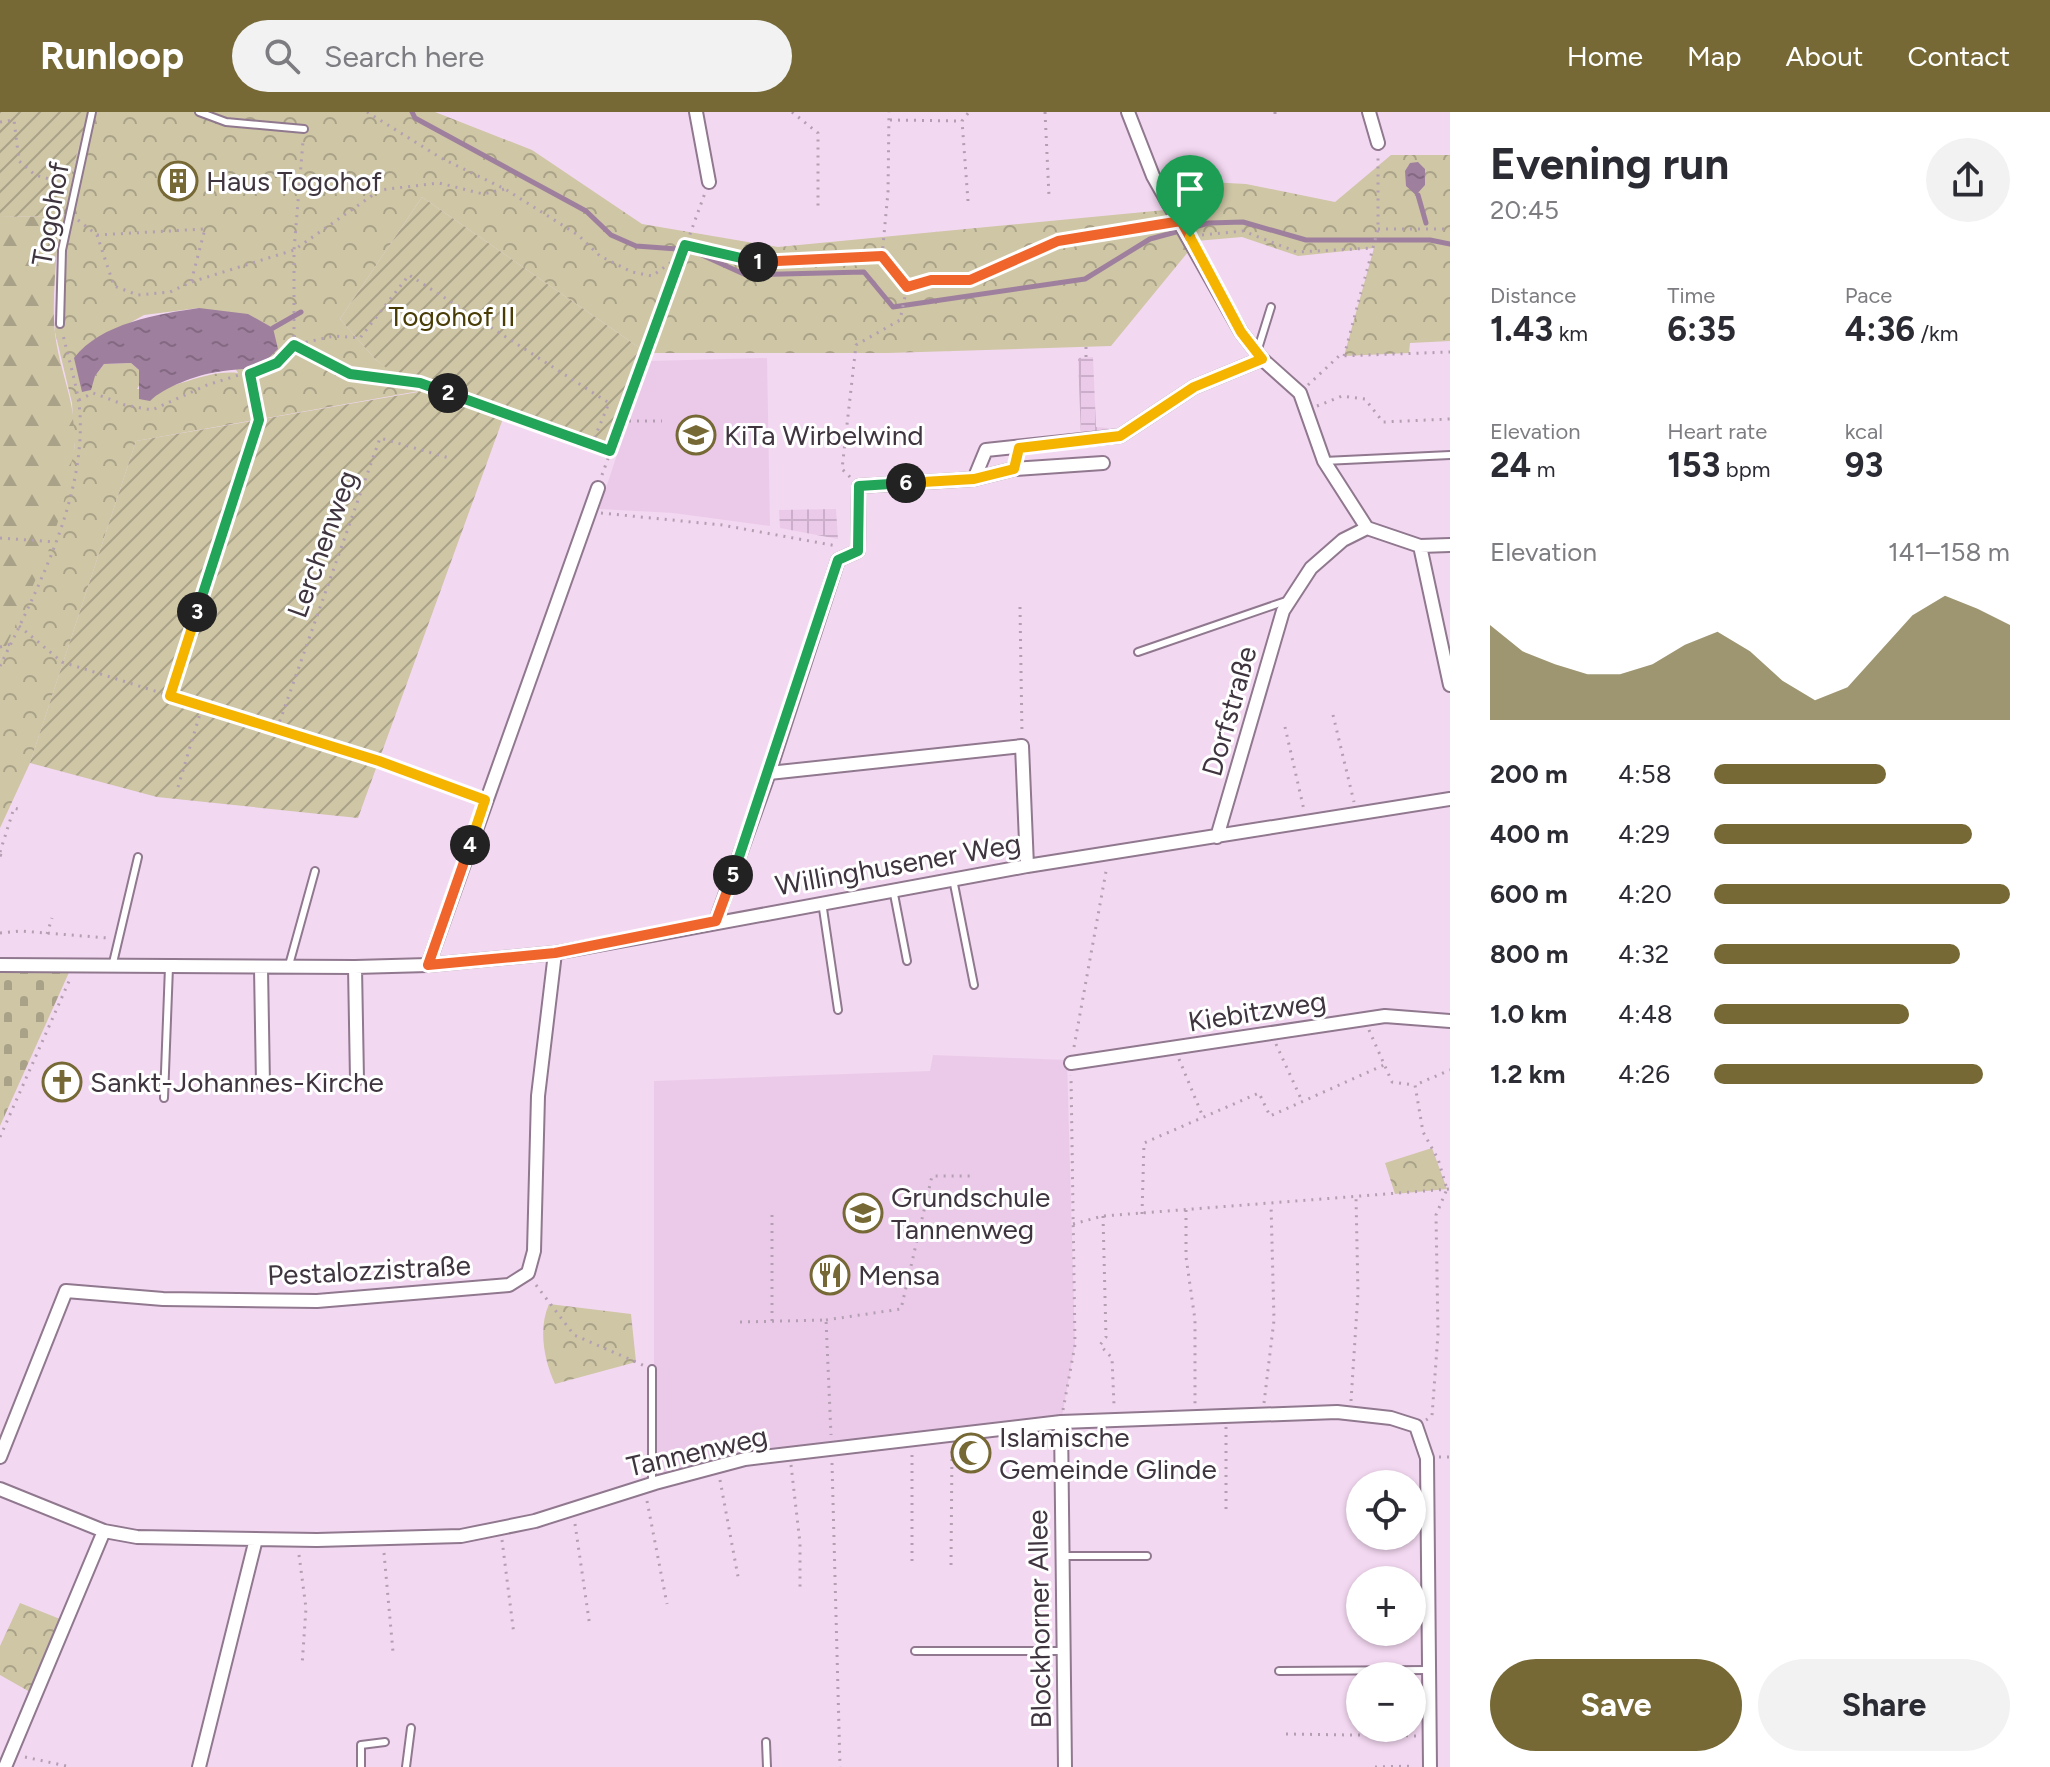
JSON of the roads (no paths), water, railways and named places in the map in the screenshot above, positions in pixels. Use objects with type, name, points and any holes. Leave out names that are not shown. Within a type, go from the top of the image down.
[{"type":"street","points":[[696,112],[709,182]]},
{"type":"street","points":[[1128,112],[1153,176],[1241,332],[1259,356],[1300,393],[1324,461],[1367,528],[1420,546],[1450,545]]},
{"type":"street","points":[[1369,112],[1378,143]]},
{"type":"street","points":[[974,479],[986,450],[1120,436],[1194,387],[1259,356]]},
{"type":"street","points":[[1014,469],[1019,448]]},
{"type":"street","points":[[716,921],[769,773],[838,560],[858,551],[859,486],[974,479],[1014,469],[1103,463]]},
{"type":"street","points":[[428,965],[598,488]]},
{"type":"street","name":"Dorfstraße","points":[[1217,837],[1283,611],[1311,568],[1343,540],[1367,528]]},
{"type":"street","points":[[1420,546],[1449,676]]},
{"type":"street","points":[[769,773],[1022,746],[1027,866]]},
{"type":"street","name":"Willinghusener Weg","points":[[0,965],[288,969],[428,965],[555,953],[893,889],[1450,799]]},
{"type":"street","name":"Pestalozzistraße","points":[[0,1457],[66,1291],[163,1299],[317,1301],[509,1285],[528,1273],[534,1251],[538,1096],[555,953]]},
{"type":"street","points":[[355,967],[357,1079]]},
{"type":"street","points":[[261,968],[263,1084]]},
{"type":"street","name":"Kiebitzweg","points":[[1071,1063],[1385,1016],[1450,1021]]},
{"type":"street","name":"Tannenweg","points":[[0,1489],[104,1531],[137,1537],[382,1540],[461,1536],[573,1509],[717,1467],[790,1454],[1061,1422],[1262,1415],[1351,1414],[1391,1418],[1416,1426],[1425,1444],[1429,1670]]},
{"type":"street","name":"Blockhorner Allee","points":[[1061,1422],[1065,1767]]},
{"type":"street","points":[[5,1767],[104,1531]]},
{"type":"street","points":[[199,1767],[256,1539]]},
{"type":"street","points":[[1429,1670],[1430,1766]]},
{"type":"lane","name":"Togohof","points":[[60,324],[62,250],[92,112]]},
{"type":"lane","points":[[199,112],[226,122],[304,129]]},
{"type":"lane","points":[[1259,356],[1271,307]]},
{"type":"lane","points":[[1324,461],[1450,455]]},
{"type":"lane","name":"Dorfstraße","points":[[1138,652],[1290,600]]},
{"type":"lane","points":[[112,967],[138,857]]},
{"type":"lane","points":[[288,969],[315,871]]},
{"type":"lane","points":[[953,879],[974,985]]},
{"type":"lane","points":[[893,889],[907,961]]},
{"type":"lane","points":[[822,902],[838,1010]]},
{"type":"lane","points":[[164,1098],[169,967]]},
{"type":"lane","points":[[648,1485],[652,1369]]},
{"type":"lane","points":[[1063,1556],[1147,1556]]},
{"type":"lane","points":[[915,1651],[1064,1651]]},
{"type":"lane","points":[[1279,1671],[1429,1670]]},
{"type":"lane","points":[[406,1767],[411,1728]]},
{"type":"lane","points":[[361,1767],[361,1745],[385,1742]]},
{"type":"lane","points":[[766,1742],[767,1767]]},
{"type":"water","points":[[1418,162],[1425,169],[1425,185],[1416,195],[1406,186],[1405,171],[1410,163]]},
{"type":"water","points":[[199,308],[248,314],[273,328],[278,349],[256,366],[191,379],[172,386],[150,401],[139,399],[139,370],[131,363],[104,364],[95,376],[91,390],[82,392],[74,358],[85,346],[131,322]]},
{"type":"waterway","points":[[412,112],[415,118],[586,211],[611,235],[636,246],[691,250],[746,275],[864,272],[893,307],[1085,279],[1150,239],[1209,223],[1243,222],[1306,240],[1430,240],[1450,244]]},
{"type":"waterway","points":[[1418,195],[1426,223]]},
{"type":"waterway","points":[[273,328],[301,312]]},
{"type":"place","name":"Haus Togohof","points":[[178,181]]},
{"type":"place","name":"KiTa Wirbelwind","points":[[696,435]]},
{"type":"place","name":"Sankt-Johannes-Kirche","points":[[62,1082]]},
{"type":"place","name":"Grundschule Tannenweg","points":[[863,1213]]},
{"type":"place","name":"Mensa","points":[[830,1275]]},
{"type":"place","name":"Islamische Gemeinde Glinde","points":[[971,1453]]},
{"type":"park label","name":"Togohof II","points":[[452,316]]}]
